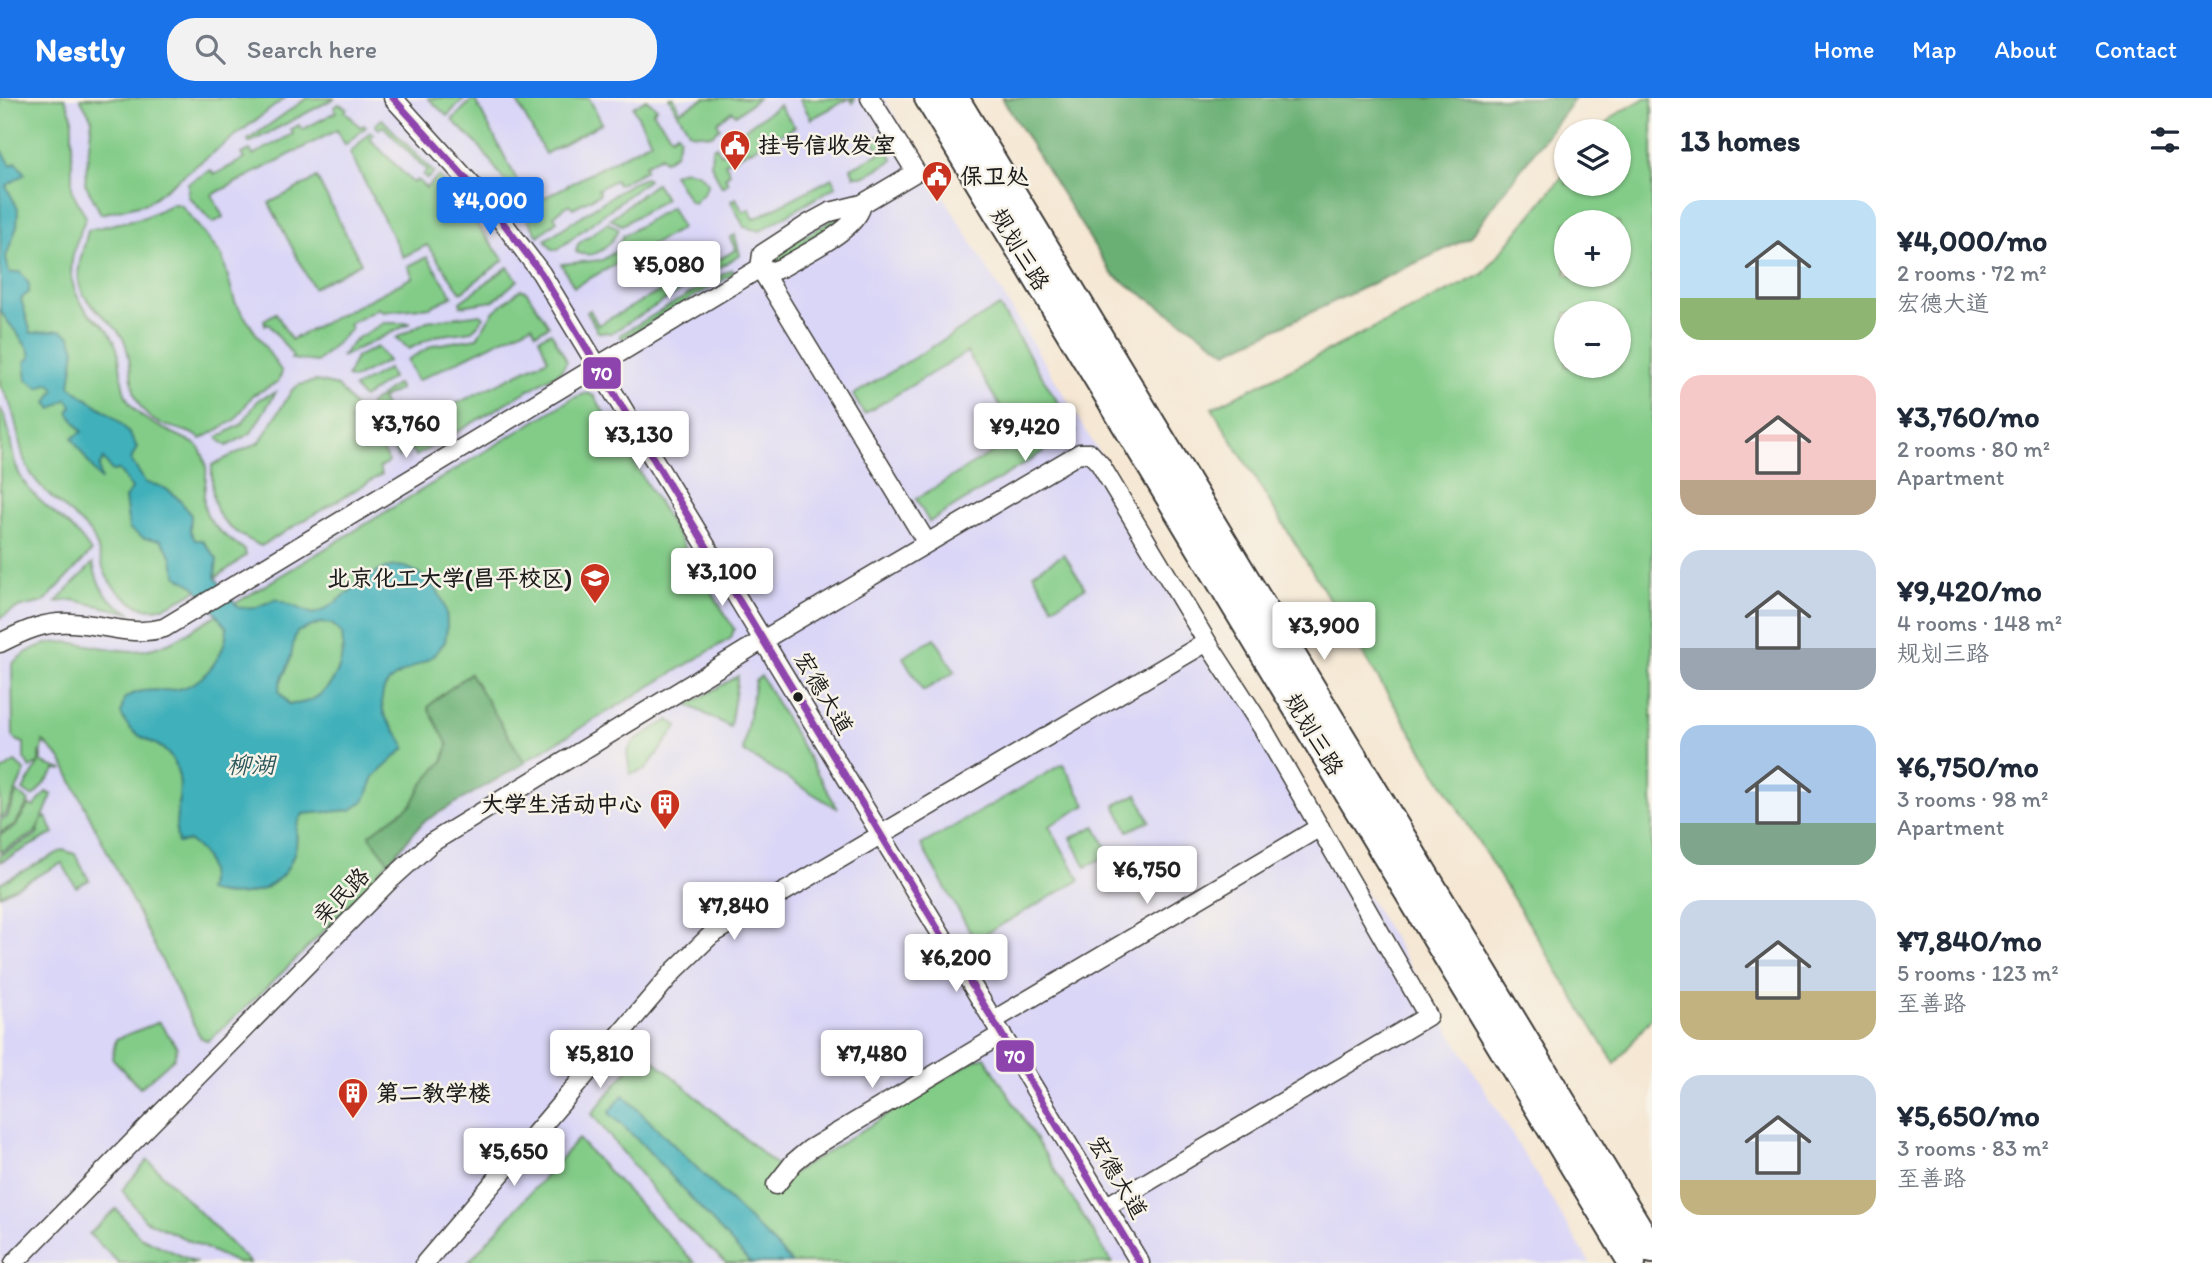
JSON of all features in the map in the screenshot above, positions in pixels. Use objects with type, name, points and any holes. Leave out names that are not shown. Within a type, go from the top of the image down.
[{"type":"main road","name":"规划三路","points":[[929,98],[1652,1250]]},
{"type":"main road","name":"规划三路","points":[[955,98],[1632,1263]]},
{"type":"street","name":"宏德大道","points":[[393,98],[496,214],[541,273],[1140,1263]]},
{"type":"street","points":[[0,643],[27,629],[55,623],[74,622],[140,634],[163,628],[760,268],[773,271],[783,267],[845,229],[861,213],[862,204],[916,172],[870,98]]},
{"type":"street","points":[[760,268],[928,543]]},
{"type":"street","name":"亲民路","points":[[14,1263],[389,881],[431,843],[764,640],[1080,453],[1090,453],[1159,559],[1207,642]]},
{"type":"street","points":[[425,1263],[693,949],[730,922],[1207,642],[1262,727],[1428,1016],[1107,1206]]},
{"type":"street","points":[[776,1185],[794,1162],[810,1149],[998,1027],[1320,827]]},
{"type":"shaded area","name":"北京化工大学(昌平校区)","points":[[0,98],[884,98],[1590,1263],[0,1263]]},
{"type":"green space","points":[[0,98],[65,98],[72,116],[72,191],[86,217],[73,254],[74,288],[87,311],[114,339],[123,385],[133,408],[142,417],[198,446],[205,460],[204,507],[210,520],[222,533],[244,549],[246,555],[202,587],[164,607],[148,609],[136,604],[110,582],[94,538],[45,491],[30,472],[10,404],[0,386]]},
{"type":"green space","points":[[80,98],[285,98],[147,203],[101,214],[85,183],[92,119]]},
{"type":"green space","points":[[307,98],[335,98],[249,143],[248,140]]},
{"type":"green space","points":[[428,98],[465,98],[447,116]]},
{"type":"green space","points":[[474,98],[520,186],[511,190],[480,147],[452,120]]},
{"type":"green space","points":[[515,98],[589,98],[602,123],[545,154]]},
{"type":"green space","points":[[669,98],[674,98],[680,111],[705,98],[758,98],[736,115],[732,111],[717,123],[720,128],[712,135],[690,133]]},
{"type":"green space","points":[[850,98],[811,119],[800,99]]},
{"type":"green space","points":[[1002,98],[1575,98],[1559,119],[1554,119],[1554,126],[1469,238],[1227,352],[1112,274]]},
{"type":"green space","points":[[1645,98],[1652,98],[1652,1017],[1615,1064],[1212,408],[1483,274],[1554,187],[1554,196],[1631,196],[1631,119],[1610,119]]},
{"type":"green space","points":[[646,99],[657,108],[653,112],[672,137],[677,133],[680,137],[675,154],[664,161],[661,156],[644,165],[646,170],[618,185],[615,180],[598,189],[600,194],[573,208],[569,204],[554,216],[557,221],[538,236],[515,199],[525,194],[531,205],[651,141],[633,107]]},
{"type":"green space","points":[[339,104],[347,108],[345,111],[360,127],[366,127],[345,145],[337,130],[212,195],[223,217],[213,223],[188,196],[188,183],[211,170],[214,175],[244,159],[241,154],[250,150],[253,155],[293,134],[291,129],[299,125],[302,130],[336,112],[334,107]]},
{"type":"green space","points":[[779,105],[795,127],[725,163],[730,173],[725,177],[728,183],[722,187],[711,165],[712,149],[716,146],[721,154],[736,147],[732,138]]},
{"type":"green space","points":[[382,119],[434,173],[427,179],[423,175],[427,171],[383,126],[379,129],[375,125]]},
{"type":"green space","points":[[370,132],[374,134],[370,139],[413,183],[417,180],[426,188],[439,176],[504,260],[461,292],[427,245],[403,257],[350,153]]},
{"type":"green space","points":[[880,136],[893,160],[865,176],[854,176],[851,168],[880,153],[873,140]]},
{"type":"green space","points":[[684,170],[698,173],[708,183],[704,193],[694,203],[690,202],[673,174]]},
{"type":"green space","points":[[317,178],[361,263],[313,288],[269,203]]},
{"type":"green space","points":[[645,178],[648,180],[557,250],[552,249],[545,240],[632,183]]},
{"type":"green space","points":[[832,178],[836,186],[760,231],[744,227],[731,201],[736,198],[743,212],[749,209],[754,219]]},
{"type":"green space","points":[[656,183],[665,199],[622,225],[610,219]]},
{"type":"green space","points":[[173,204],[181,205],[222,256],[235,302],[282,372],[278,382],[253,395],[235,420],[201,439],[154,420],[141,408],[134,389],[124,340],[113,325],[86,299],[78,276],[88,230],[145,217]]},
{"type":"green space","points":[[671,207],[681,227],[679,230],[574,287],[561,264],[602,260],[615,252],[623,236]]},
{"type":"green space","points":[[843,214],[848,218],[779,263],[772,262],[772,255]]},
{"type":"green space","points":[[607,223],[619,228],[602,250],[590,254],[576,252],[578,244]]},
{"type":"green space","points":[[735,235],[740,255],[611,333],[598,332],[587,312],[590,310],[598,325],[736,250],[730,238]]},
{"type":"green space","points":[[427,257],[453,296],[430,307],[382,312],[379,308],[349,324],[351,329],[317,362],[291,359],[293,356],[268,323],[265,325],[264,320],[276,313],[291,340],[413,277],[408,266]]},
{"type":"green space","points":[[508,267],[518,280],[493,301],[461,306],[460,302]]},
{"type":"green space","points":[[732,269],[734,273],[622,339],[620,335]]},
{"type":"green space","points":[[521,289],[527,292],[549,326],[536,333],[532,325],[417,381],[407,360],[434,345],[477,338],[493,312]]},
{"type":"green space","points":[[999,306],[1076,432],[929,522],[916,499],[1018,436],[967,352],[864,414],[853,395]]},
{"type":"green space","points":[[481,314],[484,317],[472,331],[435,336],[409,349],[396,338],[427,321]]},
{"type":"green space","points":[[384,323],[411,323],[341,357],[356,339]]},
{"type":"green space","points":[[551,332],[567,361],[561,371],[416,456],[411,449],[398,457],[369,410],[370,404],[397,384],[400,389],[381,399],[398,432],[548,359],[539,338]]},
{"type":"green space","points":[[377,347],[388,361],[353,379],[347,377],[356,357]]},
{"type":"green space","points":[[388,369],[392,378],[363,398],[354,388]]},
{"type":"green space","points":[[316,381],[338,386],[369,425],[389,462],[379,468],[382,474],[261,546],[235,531],[220,516],[213,495],[212,465],[260,442],[292,390],[299,385]]},
{"type":"green space","points":[[276,392],[251,433],[227,446],[218,439],[242,424],[259,399]]},
{"type":"green space","points":[[587,393],[594,396],[734,629],[731,638],[423,822],[346,908],[264,990],[208,1041],[200,1037],[61,759],[43,741],[39,762],[42,753],[42,763],[63,770],[56,769],[33,797],[23,790],[39,763],[30,768],[24,759],[24,743],[15,740],[13,736],[12,664],[41,645],[56,642],[133,651],[155,648],[175,640],[573,398]]},
{"type":"green space","points":[[0,408],[7,425],[16,465],[26,485],[76,533],[91,552],[44,602],[17,608],[0,618]]},
{"type":"green space","points":[[1064,554],[1085,588],[1053,607],[1033,573]]},
{"type":"green space","points":[[93,563],[105,594],[131,613],[73,600],[56,602]]},
{"type":"green space","points":[[935,638],[955,672],[923,691],[903,657]]},
{"type":"green space","points":[[470,673],[525,763],[423,822],[389,862],[369,835],[412,804],[422,785],[443,761],[448,745],[428,708]]},
{"type":"green space","points":[[738,676],[730,727],[688,705]]},
{"type":"green space","points":[[761,676],[838,809],[743,751],[755,681]]},
{"type":"green space","points":[[669,720],[678,726],[645,770],[630,774],[627,752],[635,740]]},
{"type":"green space","points":[[15,762],[25,771],[5,815],[0,818],[0,772]]},
{"type":"green space","points":[[1063,764],[1086,805],[1049,826],[1080,880],[975,940],[921,845]]},
{"type":"green space","points":[[17,792],[29,801],[15,824],[0,833],[0,821],[7,817]]},
{"type":"green space","points":[[46,792],[52,795],[42,819],[46,817],[54,833],[0,862],[0,855],[37,835],[41,820],[35,833],[0,852],[0,835],[15,827],[29,805],[34,807]]},
{"type":"green space","points":[[1137,794],[1150,821],[1128,831],[1115,805]]},
{"type":"green space","points":[[1095,826],[1110,854],[1086,867],[1071,838]]},
{"type":"green space","points":[[63,850],[75,854],[89,880],[76,887],[62,863],[0,895],[0,883]]},
{"type":"green space","points":[[159,1022],[177,1047],[174,1058],[140,1088],[112,1058],[116,1039]]},
{"type":"green space","points":[[643,1051],[789,1176],[973,1061],[985,1057],[1112,1263],[726,1263],[675,1217],[592,1114]]},
{"type":"green space","points":[[578,1139],[695,1263],[468,1263]]},
{"type":"green space","points":[[148,1160],[250,1263],[237,1263],[145,1220],[122,1190]]},
{"type":"green space","points":[[116,1209],[140,1237],[197,1263],[119,1263],[89,1234]]},
{"type":"water","name":"柳湖","points":[[0,147],[11,165],[16,162],[25,174],[6,186],[18,209],[17,226],[6,257],[9,273],[20,272],[29,284],[29,292],[21,299],[31,333],[60,330],[70,336],[75,349],[70,386],[123,426],[137,447],[131,460],[146,483],[161,486],[178,498],[187,509],[191,515],[190,530],[195,540],[202,540],[217,559],[215,577],[239,608],[257,607],[276,599],[313,614],[343,597],[370,576],[385,568],[399,566],[415,571],[433,586],[441,598],[447,619],[445,642],[432,656],[389,682],[384,690],[382,699],[385,716],[405,748],[374,777],[365,800],[352,810],[303,814],[297,825],[295,850],[290,864],[282,876],[261,890],[235,895],[207,891],[209,869],[204,857],[189,841],[178,843],[176,822],[180,791],[177,770],[172,759],[160,747],[132,730],[121,713],[124,699],[137,692],[178,689],[197,681],[218,657],[227,628],[194,586],[177,576],[171,555],[161,540],[144,538],[129,529],[125,498],[132,489],[119,470],[112,471],[103,459],[99,467],[101,481],[72,438],[82,432],[68,412],[72,406],[67,399],[52,409],[47,403],[55,389],[49,383],[39,388],[27,380],[25,362],[31,357],[30,352],[0,310]],"holes":[[[320,623],[332,624],[342,634],[343,647],[332,682],[314,698],[289,704],[279,692],[297,632]]]},
{"type":"water","points":[[623,1095],[792,1263],[750,1263],[643,1145],[609,1113]]},
{"type":"transit line","name":"70","points":[[393,98],[489,204],[541,273],[1140,1263]]},
{"type":"place","name":"挂号信收发室","points":[[735,172]]},
{"type":"place","name":"保卫处","points":[[937,203]]},
{"type":"place","name":"北京化工大学(昌平校区)","points":[[595,605]]},
{"type":"place","name":"大学生活动中心","points":[[665,831]]},
{"type":"place","name":"第二教学楼","points":[[353,1120]]}]
